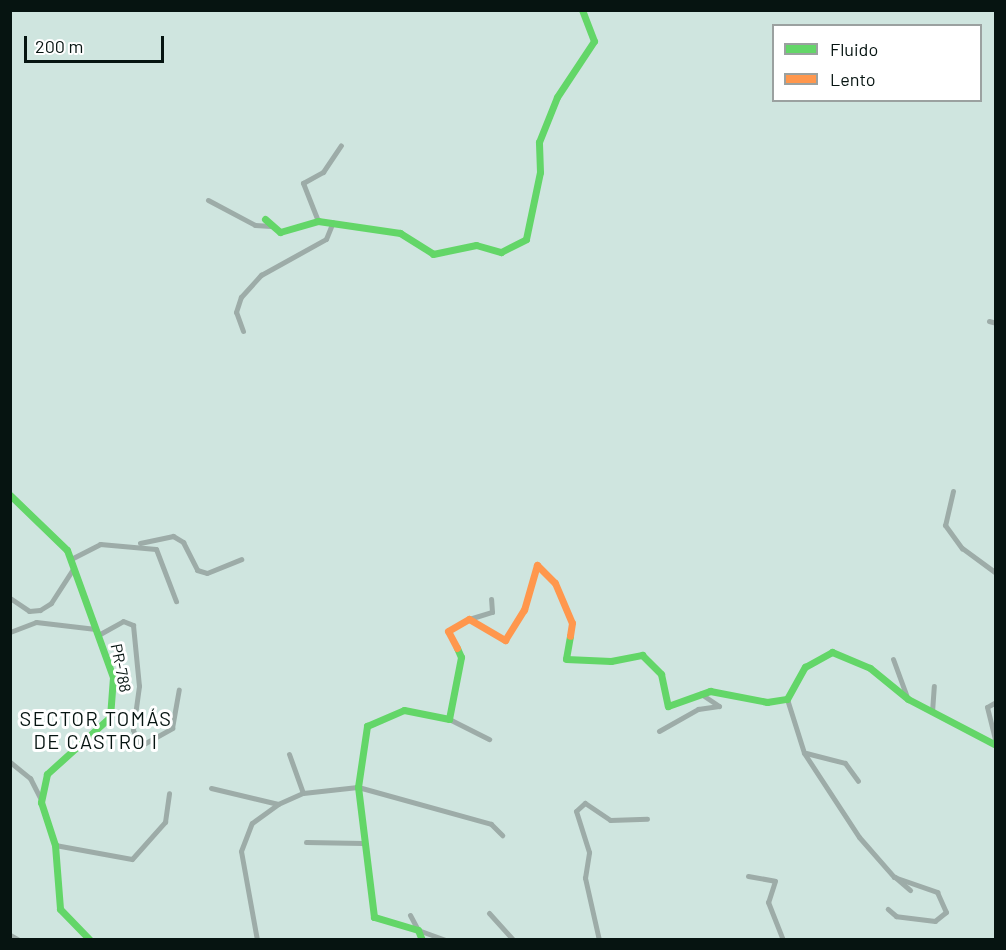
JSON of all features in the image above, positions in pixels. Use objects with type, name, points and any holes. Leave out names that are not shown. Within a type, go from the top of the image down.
[{"type":"street","points":[[208,200],[255,225],[271,226],[289,232],[318,221],[333,222],[400,233],[433,254],[476,245],[501,252],[526,239],[540,172],[539,142],[557,97],[594,41],[582,10]]},
{"type":"street","points":[[318,221],[303,183],[323,172],[341,145]]},
{"type":"street","points":[[265,219],[271,226]]},
{"type":"street","points":[[243,331],[236,312],[241,297],[261,275],[326,240],[333,222]]},
{"type":"street","points":[[953,491],[945,525],[962,548],[996,573]]},
{"type":"street","name":"PR-788","points":[[10,495],[50,529],[71,559],[99,631],[112,677],[110,717],[47,774],[41,802]]},
{"type":"street","points":[[71,559],[100,544],[137,544],[173,536],[183,542],[196,570],[207,573],[241,559]]},
{"type":"street","points":[[137,544],[163,557],[176,601]]},
{"type":"street","points":[[469,619],[505,640],[524,610],[537,565],[555,584],[572,623],[566,659],[611,662],[642,655],[661,674],[664,704],[679,706],[710,691],[767,702],[788,699]]},
{"type":"street","points":[[10,598],[29,611],[40,610],[51,603],[73,569]]},
{"type":"street","points":[[449,719],[461,657],[448,631],[469,619],[492,612],[491,599]]},
{"type":"street","points":[[10,632],[36,622],[99,631],[123,621],[133,626],[139,686],[133,730],[140,746],[172,728],[179,690]]},
{"type":"street","points":[[910,890],[894,877],[859,837],[804,753],[788,699],[805,667],[832,652],[870,668],[908,699],[996,744]]},
{"type":"street","points":[[893,659],[908,699]]},
{"type":"street","points":[[932,712],[934,686]]},
{"type":"street","points":[[659,731],[698,710],[719,706],[701,694]]},
{"type":"street","points":[[996,702],[987,707],[996,744]]},
{"type":"street","points":[[446,939],[374,917],[357,787],[367,726],[404,710],[449,719],[489,739]]},
{"type":"street","points":[[804,753],[845,763],[858,781]]},
{"type":"street","points":[[289,754],[303,793]]},
{"type":"street","points":[[10,762],[30,778],[41,802],[55,845],[60,909],[85,938]]},
{"type":"street","points":[[257,939],[241,851],[252,823],[278,804],[303,793],[357,787],[491,824],[502,835]]},
{"type":"street","points":[[211,788],[278,804]]},
{"type":"street","points":[[55,845],[132,859],[165,822],[169,793]]},
{"type":"street","points":[[599,939],[585,878],[589,852],[576,811],[585,803],[610,820],[646,819]]},
{"type":"street","points":[[306,842],[363,843]]},
{"type":"street","points":[[748,876],[775,881],[768,902],[783,939]]},
{"type":"street","points":[[888,909],[896,916],[935,921],[946,912],[938,891],[894,877]]},
{"type":"street","points":[[489,913],[513,939]]},
{"type":"street","points":[[410,915],[422,939]]},
{"type":"street","points":[[10,934],[19,939]]},
{"type":"traffic: fast","points":[[265,219],[280,232],[318,221],[400,233],[433,254],[476,245],[501,252],[526,239],[540,172],[539,142],[557,97],[594,41],[582,10]]},
{"type":"traffic: fast","points":[[10,495],[67,550],[113,677],[110,717],[47,774],[41,802],[55,845],[60,909],[90,940]]},
{"type":"traffic: fast","points":[[570,636],[566,659],[611,661],[642,655],[661,674],[668,706],[710,691],[767,702],[787,699],[805,667],[832,652],[870,668],[908,699],[996,745]]},
{"type":"traffic: fast","points":[[422,940],[418,930],[374,917],[358,787],[367,726],[404,710],[449,719],[461,657],[457,648]]},
{"type":"traffic: slow","points":[[457,648],[448,631],[469,619],[505,640],[524,610],[537,565],[555,583],[572,623],[570,636]]},
{"type":"district","name":"SECTOR TOMÁS DE CASTRO I","points":[[96,730]]}]
